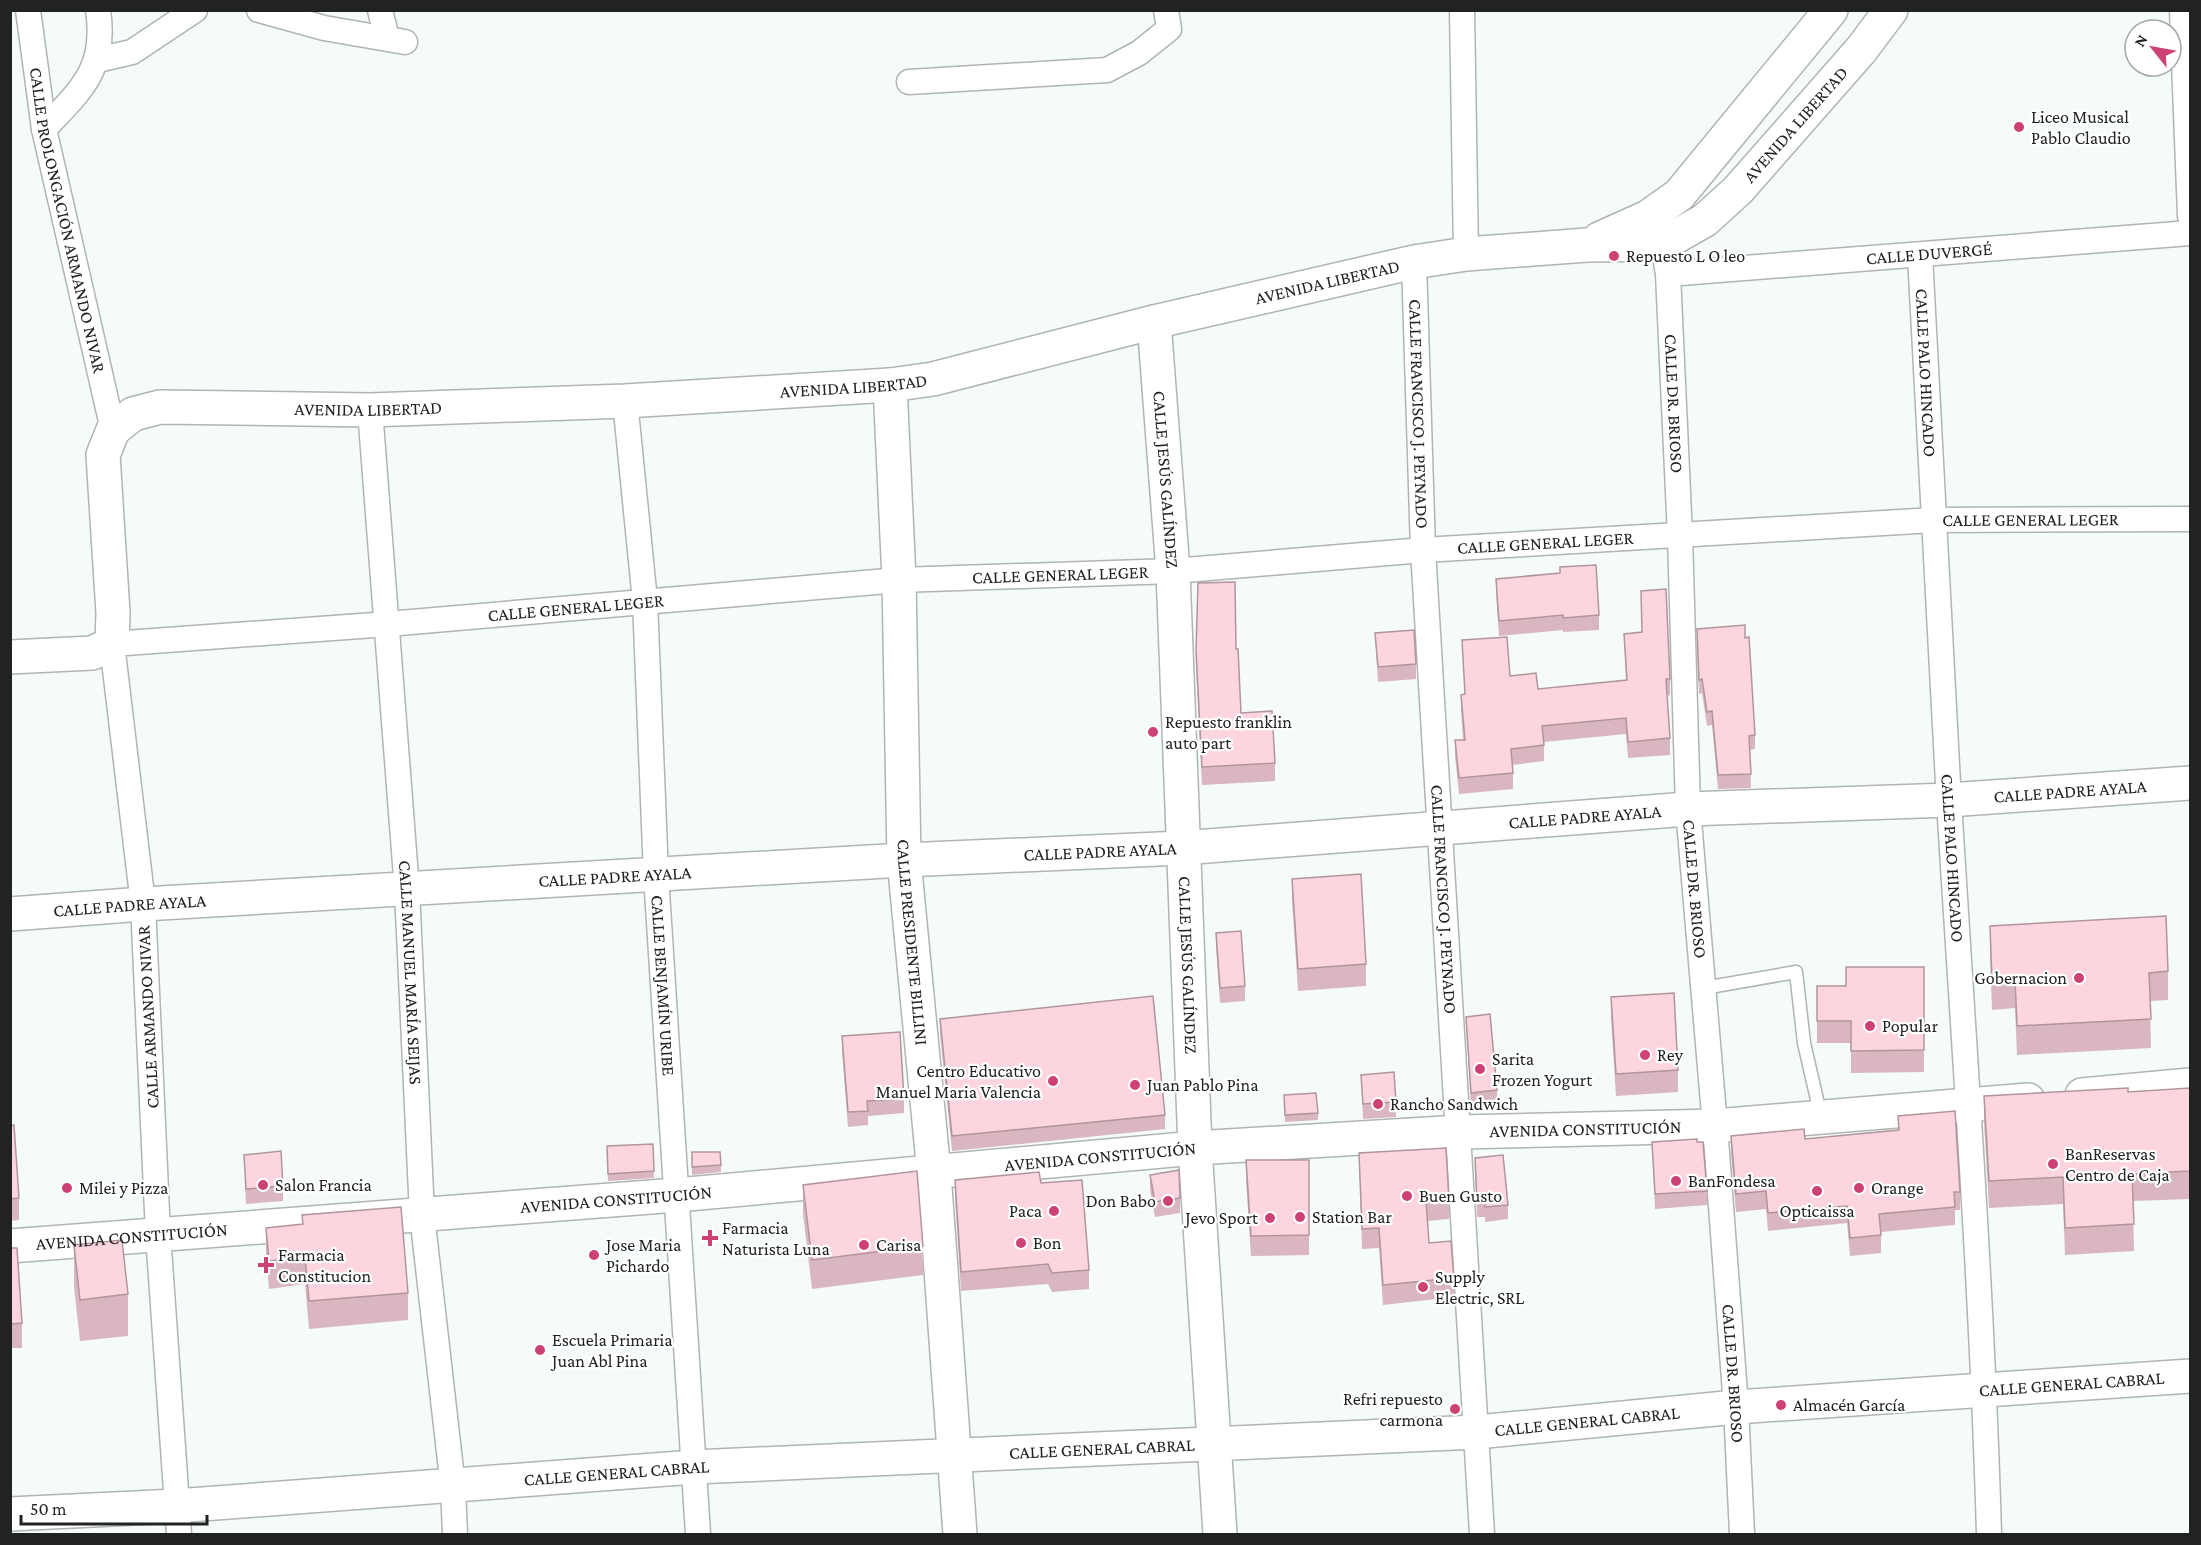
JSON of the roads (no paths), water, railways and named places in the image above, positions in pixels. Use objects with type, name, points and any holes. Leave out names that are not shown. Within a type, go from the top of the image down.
[{"type":"main road","name":"AVENIDA LIBERTAD","points":[[1587,245],[1647,217],[1678,195],[1832,10]]},
{"type":"main road","name":"AVENIDA LIBERTAD","points":[[113,430],[133,414],[160,407],[370,410],[625,401],[890,385],[933,379],[1154,322],[1414,262],[1466,254],[1587,245],[1665,259],[1738,190],[1861,50],[1891,10]]},
{"type":"main road","name":"CALLE JESÚS GALÍNDEZ","points":[[1154,322],[1173,571],[1195,1148],[1220,1534]]},
{"type":"main road","name":"CALLE PRESIDENTE BILLINI","points":[[890,385],[899,580],[904,860],[934,1173],[960,1534]]},
{"type":"main road","name":"CALLE ARMANDO NIVAR","points":[[112,644],[113,613],[103,454],[113,430]]},
{"type":"main road","points":[[10,657],[92,653],[112,644]]},
{"type":"main road","name":"CALLE PADRE AYALA","points":[[10,914],[143,904],[904,860],[1182,848],[1688,809],[1949,800],[2190,783]]},
{"type":"main road","name":"AVENIDA CONSTITUCIÓN","points":[[10,1246],[677,1195],[1195,1148],[1460,1132],[1715,1126],[2190,1086]]},
{"type":"main road","name":"CALLE GENERAL CABRAL","points":[[10,1514],[178,1520],[453,1487],[694,1467],[1477,1432],[1736,1407],[2190,1376]]},
{"type":"street","name":"CALLE PROLONGACIÓN ARMANDO NIVAR","points":[[28,10],[44,129],[113,430]]},
{"type":"street","points":[[44,129],[85,85],[97,60],[98,10]]},
{"type":"street","points":[[97,60],[132,52],[195,10]]},
{"type":"street","points":[[259,10],[324,28],[396,40],[380,10]]},
{"type":"street","points":[[909,82],[1107,70],[1139,53],[1169,29],[1166,10]]},
{"type":"street","points":[[1462,10],[1466,254]]},
{"type":"street","points":[[2182,10],[2190,216]]},
{"type":"street","name":"CALLE DUVERGÉ","points":[[1665,259],[1920,255],[2190,234]]},
{"type":"street","name":"CALLE PALO HINCADO","points":[[1920,255],[1949,800],[1985,1389],[1989,1534]]},
{"type":"street","name":"CALLE DR. BRIOSO","points":[[1665,259],[1680,536],[1688,809],[1736,1407],[1742,1534]]},
{"type":"street","name":"CALLE FRANCISCO J. PEYNADO","points":[[1414,262],[1423,550],[1442,829],[1482,1534]]},
{"type":"street","name":"CALLE BENJAMÍN URIBE","points":[[625,401],[645,601],[656,875],[698,1534]]},
{"type":"street","name":"CALLE MANUEL MARÍA SEIJAS","points":[[370,410],[407,890],[422,1215],[453,1487],[454,1534]]},
{"type":"street","name":"CALLE GENERAL LEGER","points":[[112,644],[388,624],[899,580],[1173,571],[1423,550],[1934,520],[2190,519]]},
{"type":"street","name":"CALLE ARMANDO NIVAR","points":[[112,644],[143,904],[158,1234],[178,1520]]},
{"type":"lane","points":[[1704,988],[1796,972],[1804,1043],[1821,1118]]},
{"type":"place","name":"Liceo Musical Pablo Claudio","points":[[2019,127]]},
{"type":"place","name":"Repuesto L O leo","points":[[1614,256]]},
{"type":"place","name":"Repuesto franklin auto part","points":[[1153,732]]},
{"type":"place","name":"Gobernacion","points":[[2079,978]]},
{"type":"place","name":"Popular","points":[[1870,1026]]},
{"type":"place","name":"Rey","points":[[1645,1055]]},
{"type":"place","name":"Sarita Frozen Yogurt","points":[[1480,1069]]},
{"type":"place","name":"Centro Educativo Manuel Maria Valencia","points":[[1053,1081]]},
{"type":"place","name":"Juan Pablo Pina","points":[[1135,1085]]},
{"type":"place","name":"Rancho Sandwich","points":[[1378,1104]]},
{"type":"place","name":"BanReservas Centro de Caja","points":[[2053,1164]]},
{"type":"place","name":"BanFondesa","points":[[1676,1181]]},
{"type":"place","name":"Salon Francia","points":[[263,1185]]},
{"type":"place","name":"Milei y Pizza","points":[[67,1188]]},
{"type":"place","name":"Orange","points":[[1859,1188]]},
{"type":"place","name":"Opticaissa","points":[[1817,1191]]},
{"type":"place","name":"Buen Gusto","points":[[1407,1196]]},
{"type":"place","name":"Don Babo","points":[[1168,1201]]},
{"type":"place","name":"Paca","points":[[1054,1211]]},
{"type":"place","name":"Station Bar","points":[[1300,1217]]},
{"type":"place","name":"Jevo Sport","points":[[1270,1218]]},
{"type":"place","name":"Farmacia Naturista Luna","points":[[710,1238]]},
{"type":"place","name":"Bon","points":[[1021,1243]]},
{"type":"place","name":"Carisa","points":[[864,1245]]},
{"type":"place","name":"Jose Maria Pichardo","points":[[594,1255]]},
{"type":"place","name":"Farmacia Constitucion","points":[[266,1265]]},
{"type":"place","name":"Supply Electric, SRL","points":[[1423,1287]]},
{"type":"place","name":"Escuela Primaria Juan Abl Pina","points":[[540,1350]]},
{"type":"place","name":"Almacén García","points":[[1781,1405]]},
{"type":"place","name":"Refri repuesto carmona","points":[[1455,1409]]}]
